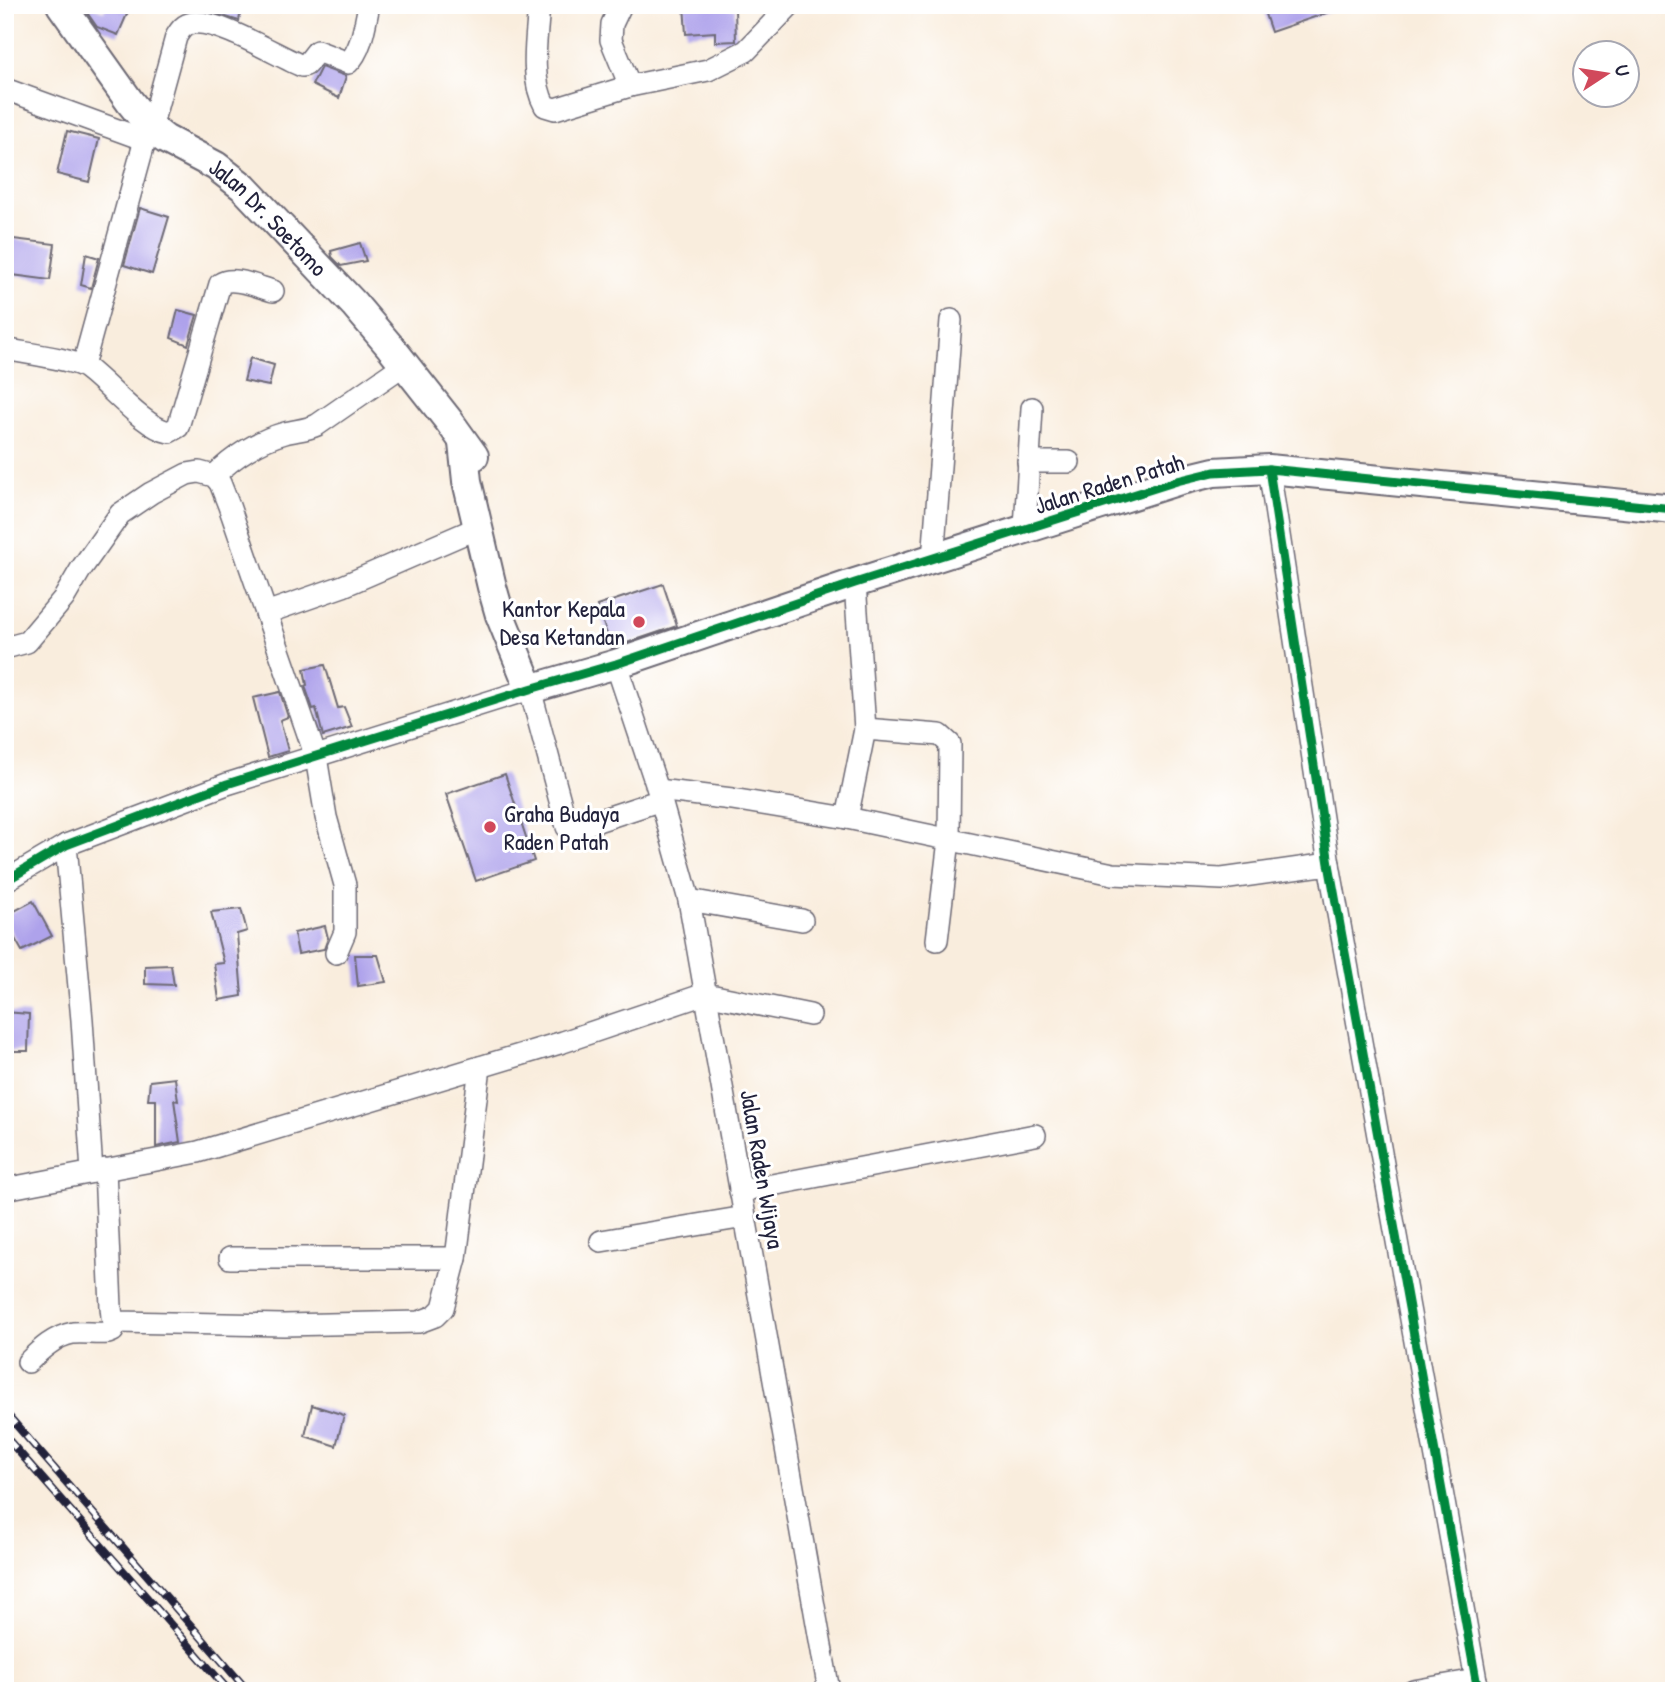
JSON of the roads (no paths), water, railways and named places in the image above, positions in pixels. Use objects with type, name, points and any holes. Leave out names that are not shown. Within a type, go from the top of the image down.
[{"type":"street","name":"Jalan Dr. Soetomo","points":[[61,5],[130,102],[148,134],[165,139],[216,166],[243,187],[354,304],[405,364],[478,461],[487,489],[487,516],[479,532],[500,615],[530,689]]},
{"type":"street","points":[[83,366],[176,37],[181,28],[188,24],[205,25],[232,33],[302,66],[306,65],[317,51],[348,63],[360,42],[369,5]]},
{"type":"street","points":[[539,5],[536,78],[545,106],[555,109],[630,86],[708,70],[746,51],[790,5]]},
{"type":"street","points":[[621,5],[612,24],[611,40],[630,86]]},
{"type":"street","points":[[5,89],[148,134]]},
{"type":"street","points":[[5,349],[83,366],[161,430],[173,430],[177,426],[220,284],[225,280],[273,291]]},
{"type":"street","points":[[933,560],[951,320]]},
{"type":"street","points":[[214,476],[242,453],[282,433],[317,425],[405,364]]},
{"type":"street","points":[[1025,528],[1032,408]]},
{"type":"street","points":[[1028,462],[1069,462]]},
{"type":"street","points":[[1269,469],[1329,864],[1477,1685],[1413,1691]]},
{"type":"street","name":"Jalan Raden Patah","points":[[530,689],[616,664],[1025,528],[1214,472],[1269,469],[1674,509]]},
{"type":"street","points":[[5,648],[27,642],[64,598],[120,514],[151,493],[187,474],[199,472],[214,476],[220,483],[229,506],[316,757],[326,817],[345,885],[345,932],[336,953]]},
{"type":"street","points":[[267,613],[479,532]]},
{"type":"street","points":[[847,818],[865,729],[855,583]]},
{"type":"street","name":"Jalan Raden Wijaya","points":[[616,664],[659,795],[689,901],[830,1691]]},
{"type":"street","points":[[5,881],[66,845],[227,784],[530,689],[564,823],[573,829],[659,795],[733,799],[847,818],[1113,874],[1222,879],[1329,864]]},
{"type":"street","points":[[865,729],[940,735],[950,744],[949,840],[937,940]]},
{"type":"street","points":[[66,845],[112,1317],[117,1322],[284,1325],[419,1322],[435,1316],[443,1308],[456,1258],[480,1067]]},
{"type":"street","points":[[689,901],[802,920]]},
{"type":"street","points":[[5,1189],[198,1152],[563,1042],[705,994],[810,1015]]},
{"type":"street","points":[[740,1191],[1035,1135]]},
{"type":"street","points":[[601,1241],[745,1217]]},
{"type":"street","points":[[230,1258],[456,1258]]},
{"type":"street","points":[[28,1362],[60,1337],[73,1333],[108,1333],[113,1331],[117,1322]]},
{"type":"railway","points":[[5,1412],[248,1691]]},
{"type":"railway","points":[[5,1436],[229,1691]]},
{"type":"place","name":"Kantor Kepala Desa Ketandan","points":[[639,622]]},
{"type":"place","name":"Graha Budaya Raden Patah","points":[[490,827]]}]
